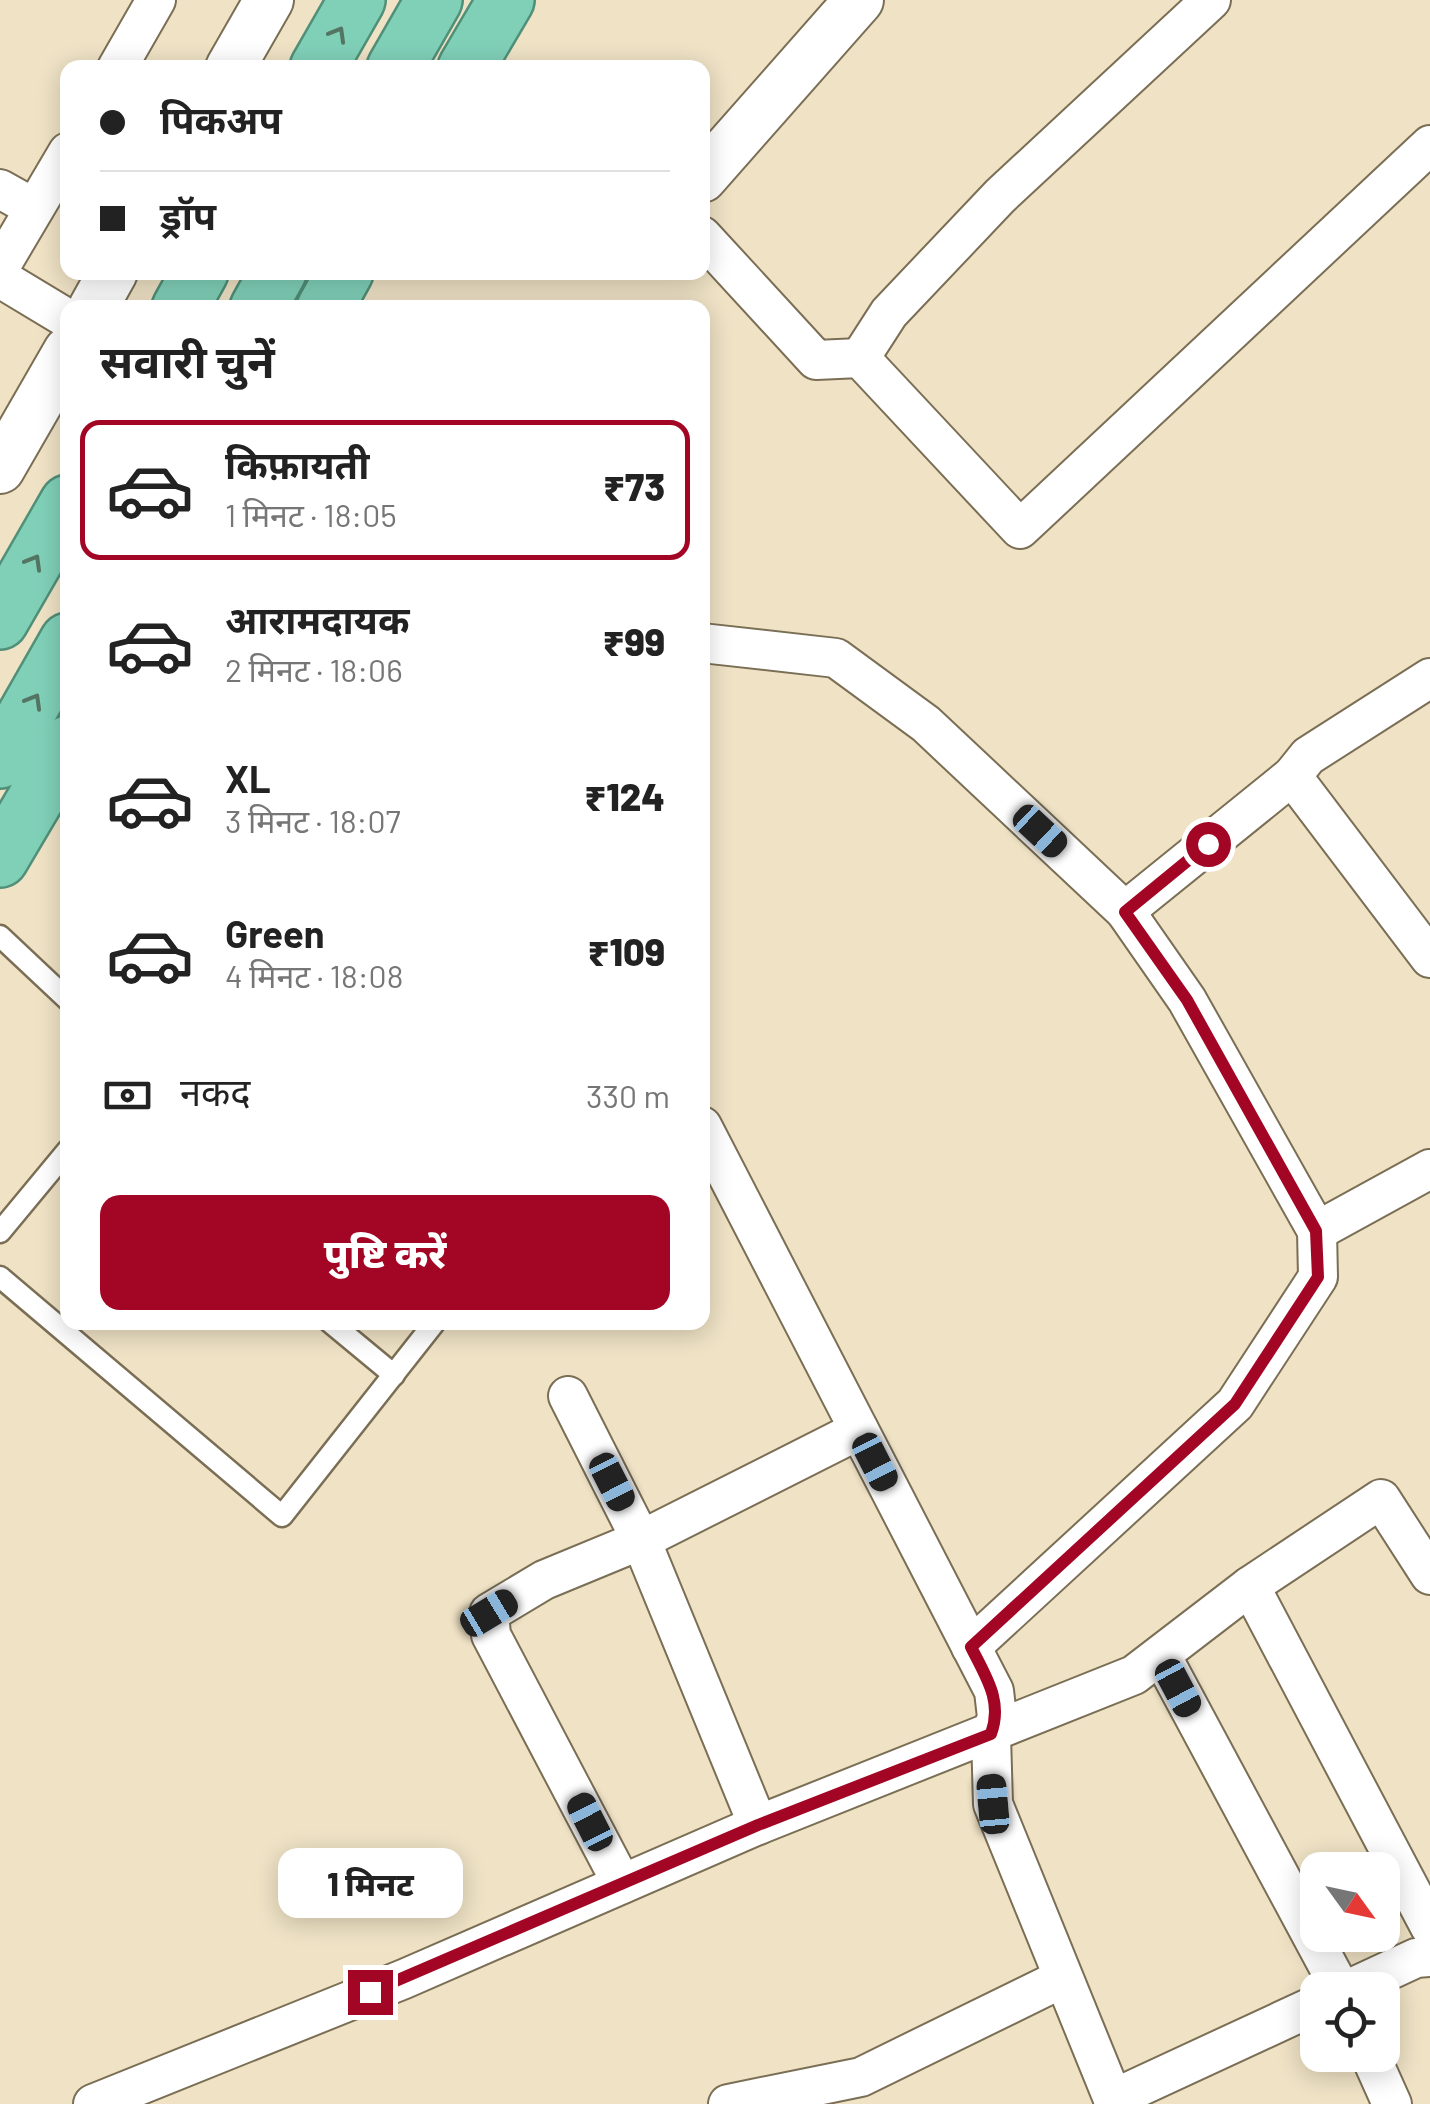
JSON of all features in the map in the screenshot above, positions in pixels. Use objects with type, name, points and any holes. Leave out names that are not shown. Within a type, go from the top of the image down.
[{"type":"highway","points":[[323,60],[357,0]]},
{"type":"highway","points":[[400,60],[434,0]]},
{"type":"highway","points":[[476,60],[506,0]]},
{"type":"highway","points":[[0,622],[60,517]]},
{"type":"highway","points":[[0,760],[60,656]]},
{"type":"highway","points":[[0,859],[60,758]]},
{"type":"street","points":[[122,60],[156,0]]},
{"type":"street","points":[[235,60],[269,0]]},
{"type":"street","points":[[710,169],[859,0]]},
{"type":"street","points":[[860,358],[890,313],[1000,196],[1211,0]]},
{"type":"street","points":[[710,245],[816,360],[860,358],[1020,529],[1430,145]]},
{"type":"street","points":[[0,267],[60,165]]},
{"type":"street","points":[[0,189],[34,208]]},
{"type":"street","points":[[0,278],[60,314]]},
{"type":"street","points":[[0,469],[60,365]]},
{"type":"street","points":[[710,645],[836,658],[926,724],[1125,912],[1187,1000],[1316,1231],[1318,1277],[1235,1404],[971,1647]]},
{"type":"street","points":[[1125,912],[1292,776],[1308,756],[1430,678]]},
{"type":"street","points":[[1292,776],[1430,958]]},
{"type":"street","points":[[710,1141],[994,1691],[997,1718],[991,1734],[993,1804],[1114,2101],[1300,2013]]},
{"type":"street","points":[[1316,1231],[1430,1169]]},
{"type":"street","points":[[568,1396],[642,1540],[758,1825]]},
{"type":"street","points":[[622,1884],[491,1635],[489,1613],[544,1580],[642,1540],[860,1430]]},
{"type":"street","points":[[93,2104],[404,1979],[758,1825],[1134,1675],[1250,1586],[1380,1499],[1430,1575]]},
{"type":"street","points":[[1250,1586],[1430,1928]]},
{"type":"street","points":[[1160,1655],[1334,1972]]},
{"type":"street","points":[[1384,1972],[1416,1958],[1430,1957]]},
{"type":"street","points":[[728,2104],[866,2090],[1063,1978]]},
{"type":"street","points":[[1378,2072],[1392,2104]]},
{"type":"lane","points":[[0,936],[60,992]]},
{"type":"lane","points":[[0,1232],[60,1160]]},
{"type":"lane","points":[[0,1277],[60,1328]]},
{"type":"lane","points":[[63,1330],[282,1516],[429,1330]]},
{"type":"lane","points":[[340,1330],[394,1375]]},
{"type":"route","points":[[370,1992],[758,1825],[991,1734],[997,1718],[994,1691],[971,1647],[1235,1404],[1318,1277],[1316,1231],[1187,1000],[1125,912],[1208,844]]}]
